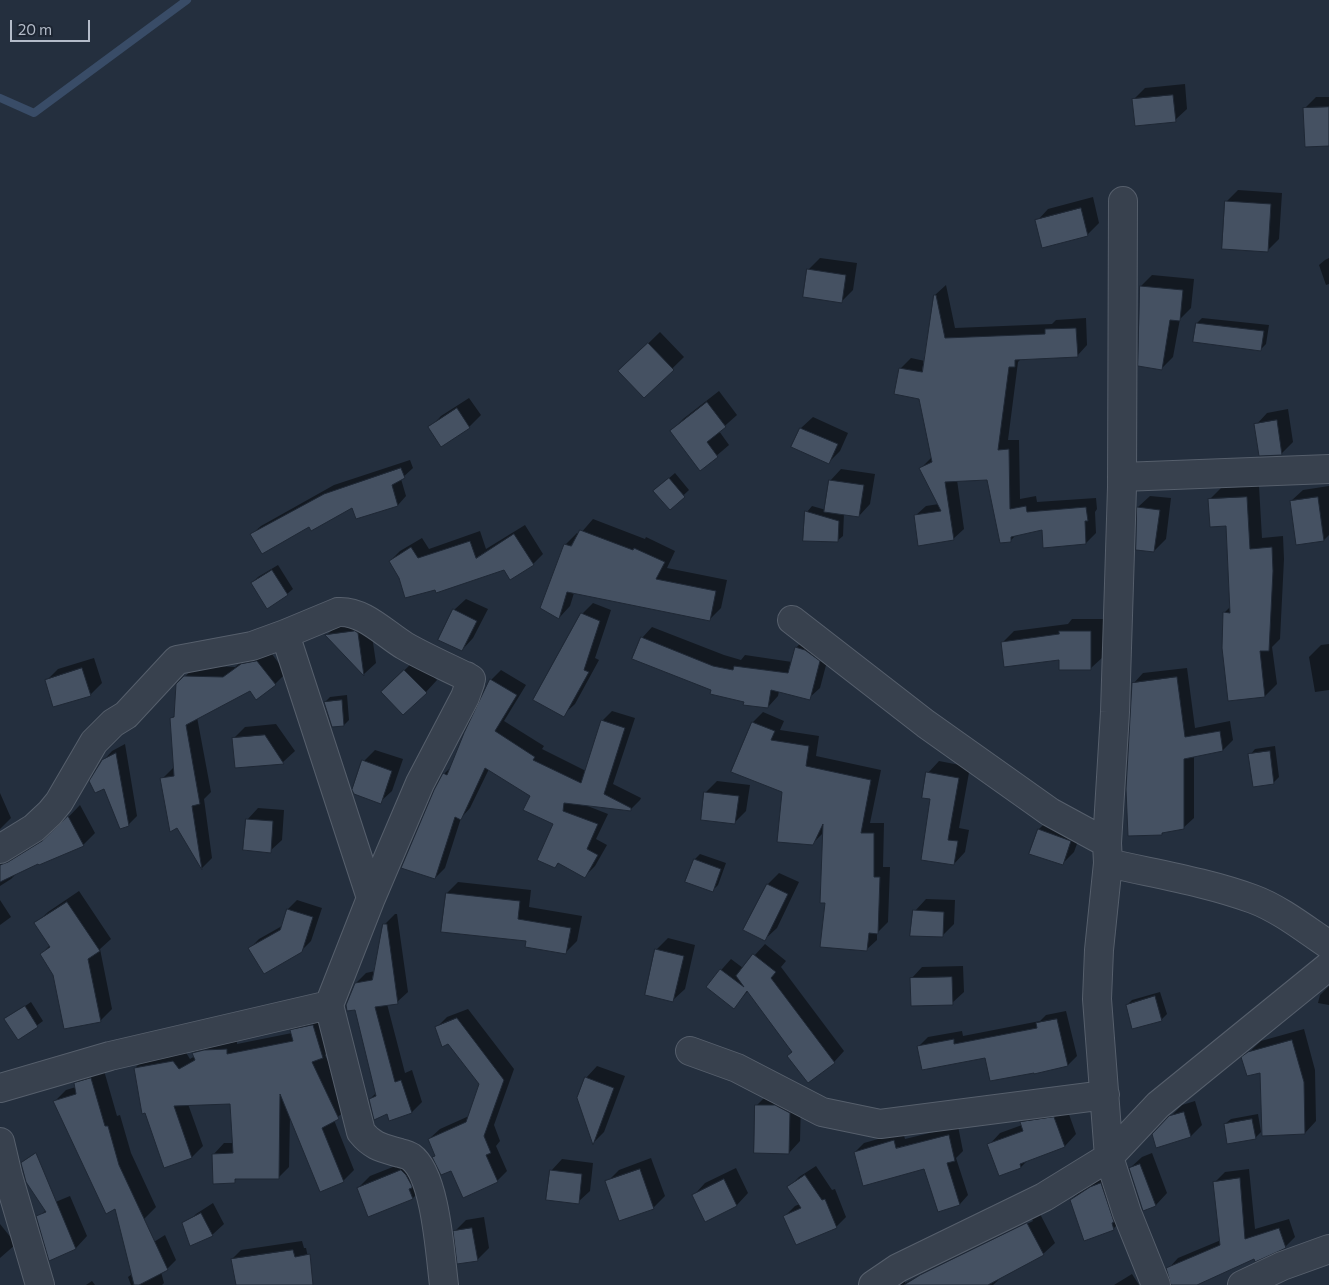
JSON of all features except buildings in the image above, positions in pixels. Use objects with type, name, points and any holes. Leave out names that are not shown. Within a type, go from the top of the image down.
[{"type":"street","points":[[1123,201],[1122,477],[1115,712],[1097,999],[1109,1157],[1127,1213],[1156,1285]]},
{"type":"street","points":[[1122,477],[1329,469]]},
{"type":"street","points":[[0,849],[34,828],[50,813],[59,802],[94,742],[113,724],[126,715],[178,660],[252,646],[338,612],[346,611],[356,614],[406,646],[471,678],[466,676],[470,683],[465,697],[420,783],[371,898],[329,1006],[361,1132],[373,1145],[410,1156],[423,1173],[434,1205],[444,1285]]},
{"type":"street","points":[[792,620],[926,724],[1107,853],[1254,900],[1272,908],[1329,945]]},
{"type":"street","points":[[285,634],[371,898]]},
{"type":"street","points":[[873,1285],[898,1268],[1044,1197],[1109,1157],[1158,1105],[1329,966]]},
{"type":"street","points":[[0,1088],[110,1056],[329,1006]]},
{"type":"street","points":[[690,1051],[737,1068],[822,1112],[880,1124],[1105,1095]]},
{"type":"street","points":[[0,1142],[40,1285]]},
{"type":"street","points":[[1242,1285],[1282,1266],[1329,1249]]},
{"type":"waterway","points":[[0,98],[34,113],[187,0]]}]
